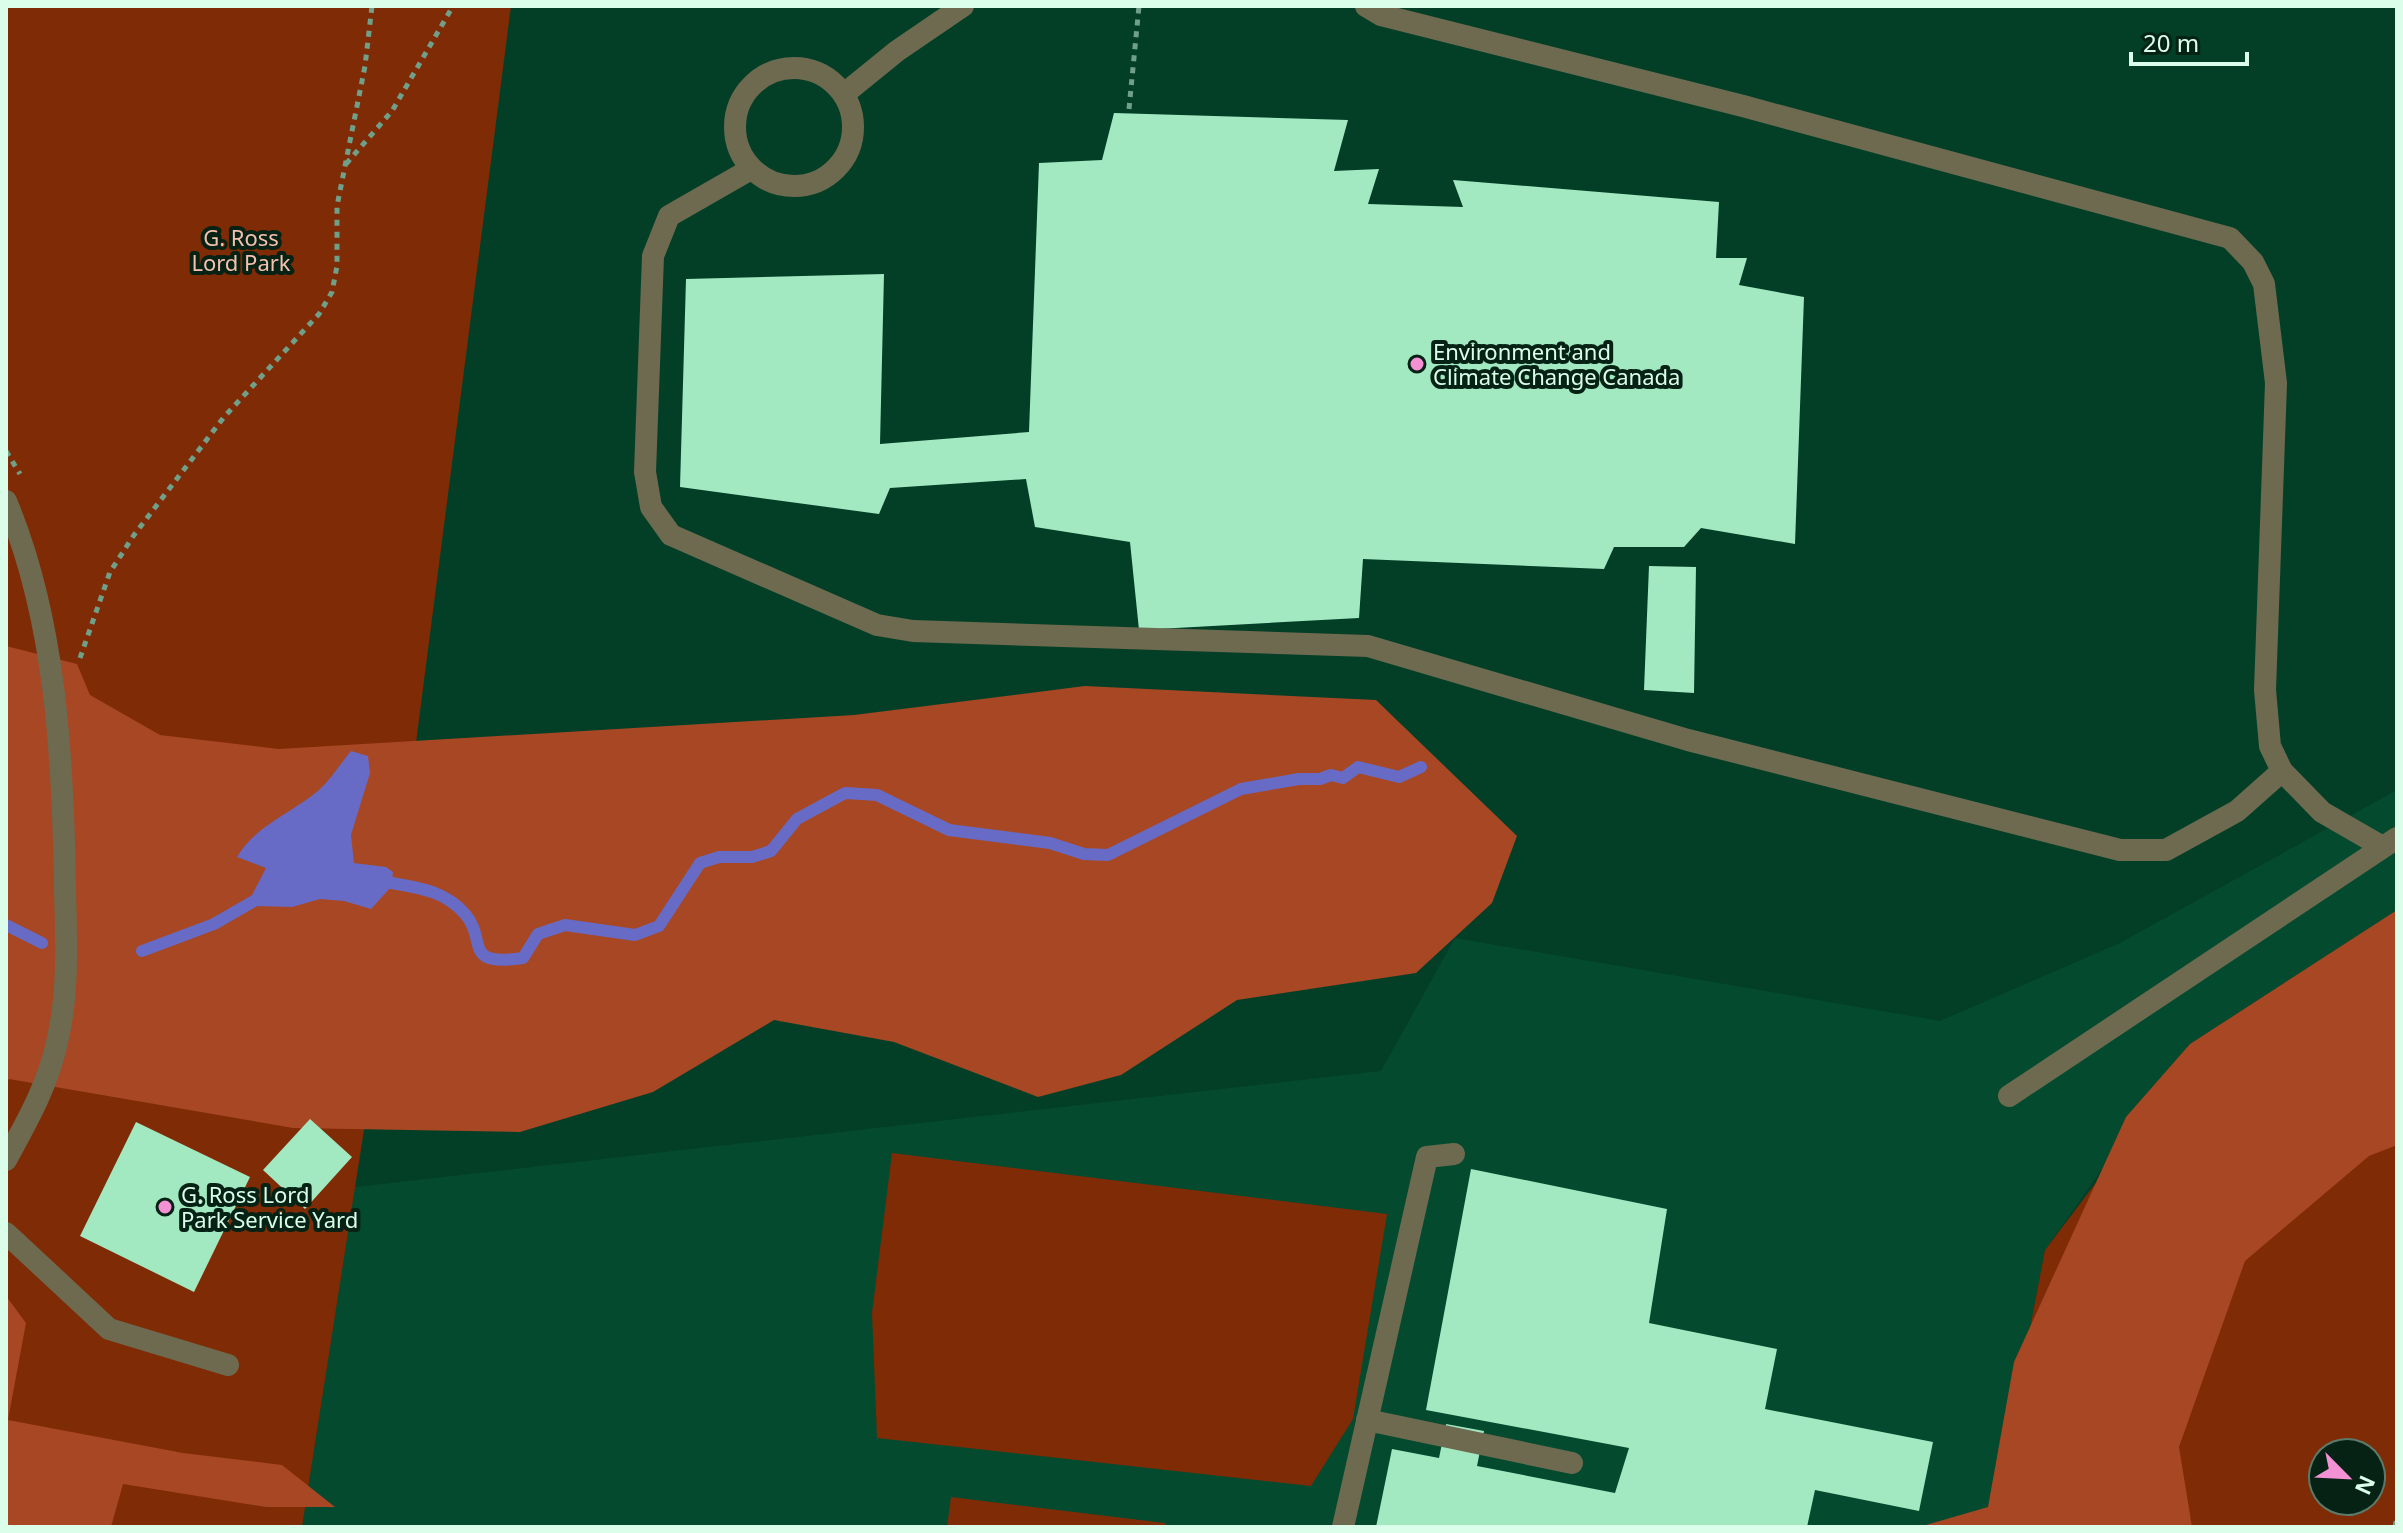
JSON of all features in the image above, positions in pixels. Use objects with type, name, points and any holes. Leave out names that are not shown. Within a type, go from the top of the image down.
[{"type":"lane","points":[[844,94],[897,51],[963,6]]},
{"type":"lane","points":[[1366,6],[1381,15],[1743,106],[2230,238],[2253,262],[2264,284],[2276,383],[2265,690],[2270,746],[2282,771],[2322,812],[2389,842]]},
{"type":"lane","points":[[794,67],[813,70],[830,79],[844,94],[852,112],[853,131],[849,151],[838,167],[823,179],[804,186],[785,186],[767,180],[751,169],[740,152],[734,133],[736,113],[744,95],[757,80],[774,70],[794,67]]},
{"type":"lane","points":[[751,169],[669,216],[653,256],[645,472],[651,507],[671,535],[692,546],[877,625],[913,631],[1368,646],[1688,740],[2120,850],[2166,850],[2237,811],[2282,771]]},
{"type":"lane","points":[[6,501],[28,552],[42,610],[64,833],[67,980],[58,1038],[40,1099],[6,1160]]},
{"type":"lane","points":[[2009,1096],[2389,842]]},
{"type":"lane","points":[[1343,1527],[1427,1157],[1454,1154]]},
{"type":"lane","points":[[6,1233],[109,1329],[228,1365]]},
{"type":"lane","points":[[1367,1420],[1572,1463]]},
{"type":"path","points":[[77,666],[110,572],[134,535],[224,417],[319,314],[332,292],[337,266],[337,206],[365,66],[372,6]]},
{"type":"path","points":[[345,166],[392,111],[453,6]]},
{"type":"path","points":[[1129,109],[1139,6]]},
{"type":"path","points":[[2395,1527],[2397,1516]]},
{"type":"shaded area","points":[[6,646],[77,664],[90,695],[160,735],[279,749],[854,715],[1085,686],[1376,700],[1517,836],[1492,903],[1416,973],[1237,1000],[1121,1075],[1038,1097],[894,1042],[774,1020],[653,1092],[520,1132],[293,1128],[9,1079],[6,1083]]},
{"type":"shaded area","points":[[351,751],[368,756],[370,773],[351,835],[354,863],[386,867],[393,872],[391,887],[371,909],[344,901],[320,899],[292,907],[256,906],[251,897],[266,868],[237,857],[254,836],[319,790]]},
{"type":"shaded area","points":[[2397,790],[2397,910],[2190,1044],[2045,1250],[1992,1527],[302,1527],[355,1187],[1381,1071],[1455,938],[1940,1021],[2120,943]]},
{"type":"shaded area","points":[[2397,910],[2397,1145],[2369,1156],[2245,1261],[2179,1447],[2192,1527],[1919,1527],[1988,1507],[2014,1362],[2126,1117],[2190,1044]]},
{"type":"shaded area","points":[[6,1296],[26,1323],[8,1420],[183,1453],[282,1465],[335,1507],[266,1507],[123,1484],[111,1527],[6,1527]]},
{"type":"green space","name":"G. Ross Lord Park","points":[[6,6],[511,6],[376,1053],[302,1527],[6,1527]]},
{"type":"green space","points":[[2397,921],[2397,1527],[1992,1527],[2045,1250],[2185,1065]]},
{"type":"green space","points":[[892,1153],[1387,1214],[1353,1419],[1311,1486],[877,1438],[872,1313]]},
{"type":"green space","points":[[951,1497],[1165,1523],[1164,1527],[947,1527]]},
{"type":"building","name":"Environment and Climate Change Canada","points":[[1114,113],[1348,120],[1334,171],[1379,169],[1368,204],[1463,207],[1453,180],[1719,202],[1716,258],[1747,258],[1739,285],[1804,297],[1795,544],[1701,528],[1684,547],[1614,547],[1604,569],[1363,559],[1359,618],[1139,630],[1130,542],[1035,527],[1026,479],[890,488],[879,514],[680,487],[686,279],[884,274],[880,444],[1029,432],[1039,163],[1102,160]]},
{"type":"building","points":[[1649,566],[1696,567],[1694,693],[1644,690]]},
{"type":"building","points":[[310,1119],[352,1157],[305,1209],[263,1170]]},
{"type":"building","name":"G. Ross Lord Park Service Yard","points":[[136,1122],[250,1177],[194,1292],[80,1236]]},
{"type":"building","points":[[1471,1169],[1667,1209],[1649,1323],[1777,1349],[1765,1409],[1933,1442],[1919,1511],[1815,1490],[1807,1527],[1376,1527],[1392,1449],[1439,1458],[1446,1424],[1484,1431],[1477,1466],[1615,1493],[1629,1448],[1426,1410]]},
{"type":"waterway","points":[[392,883],[432,892],[457,906],[472,924],[483,955],[504,960],[523,958],[538,934],[565,925],[635,935],[659,926],[700,863],[719,857],[752,857],[771,851],[797,819],[845,793],[877,795],[949,830],[1050,843],[1084,854],[1108,855],[1241,789],[1331,775],[1343,778],[1358,767],[1399,777],[1421,767]]},
{"type":"waterway","points":[[142,951],[214,924],[254,901]]},
{"type":"waterway","points":[[6,925],[42,943]]},
{"type":"place","name":"Environment and Climate Change Canada","points":[[1417,364]]},
{"type":"place","name":"G. Ross Lord Park Service Yard","points":[[165,1207]]}]
